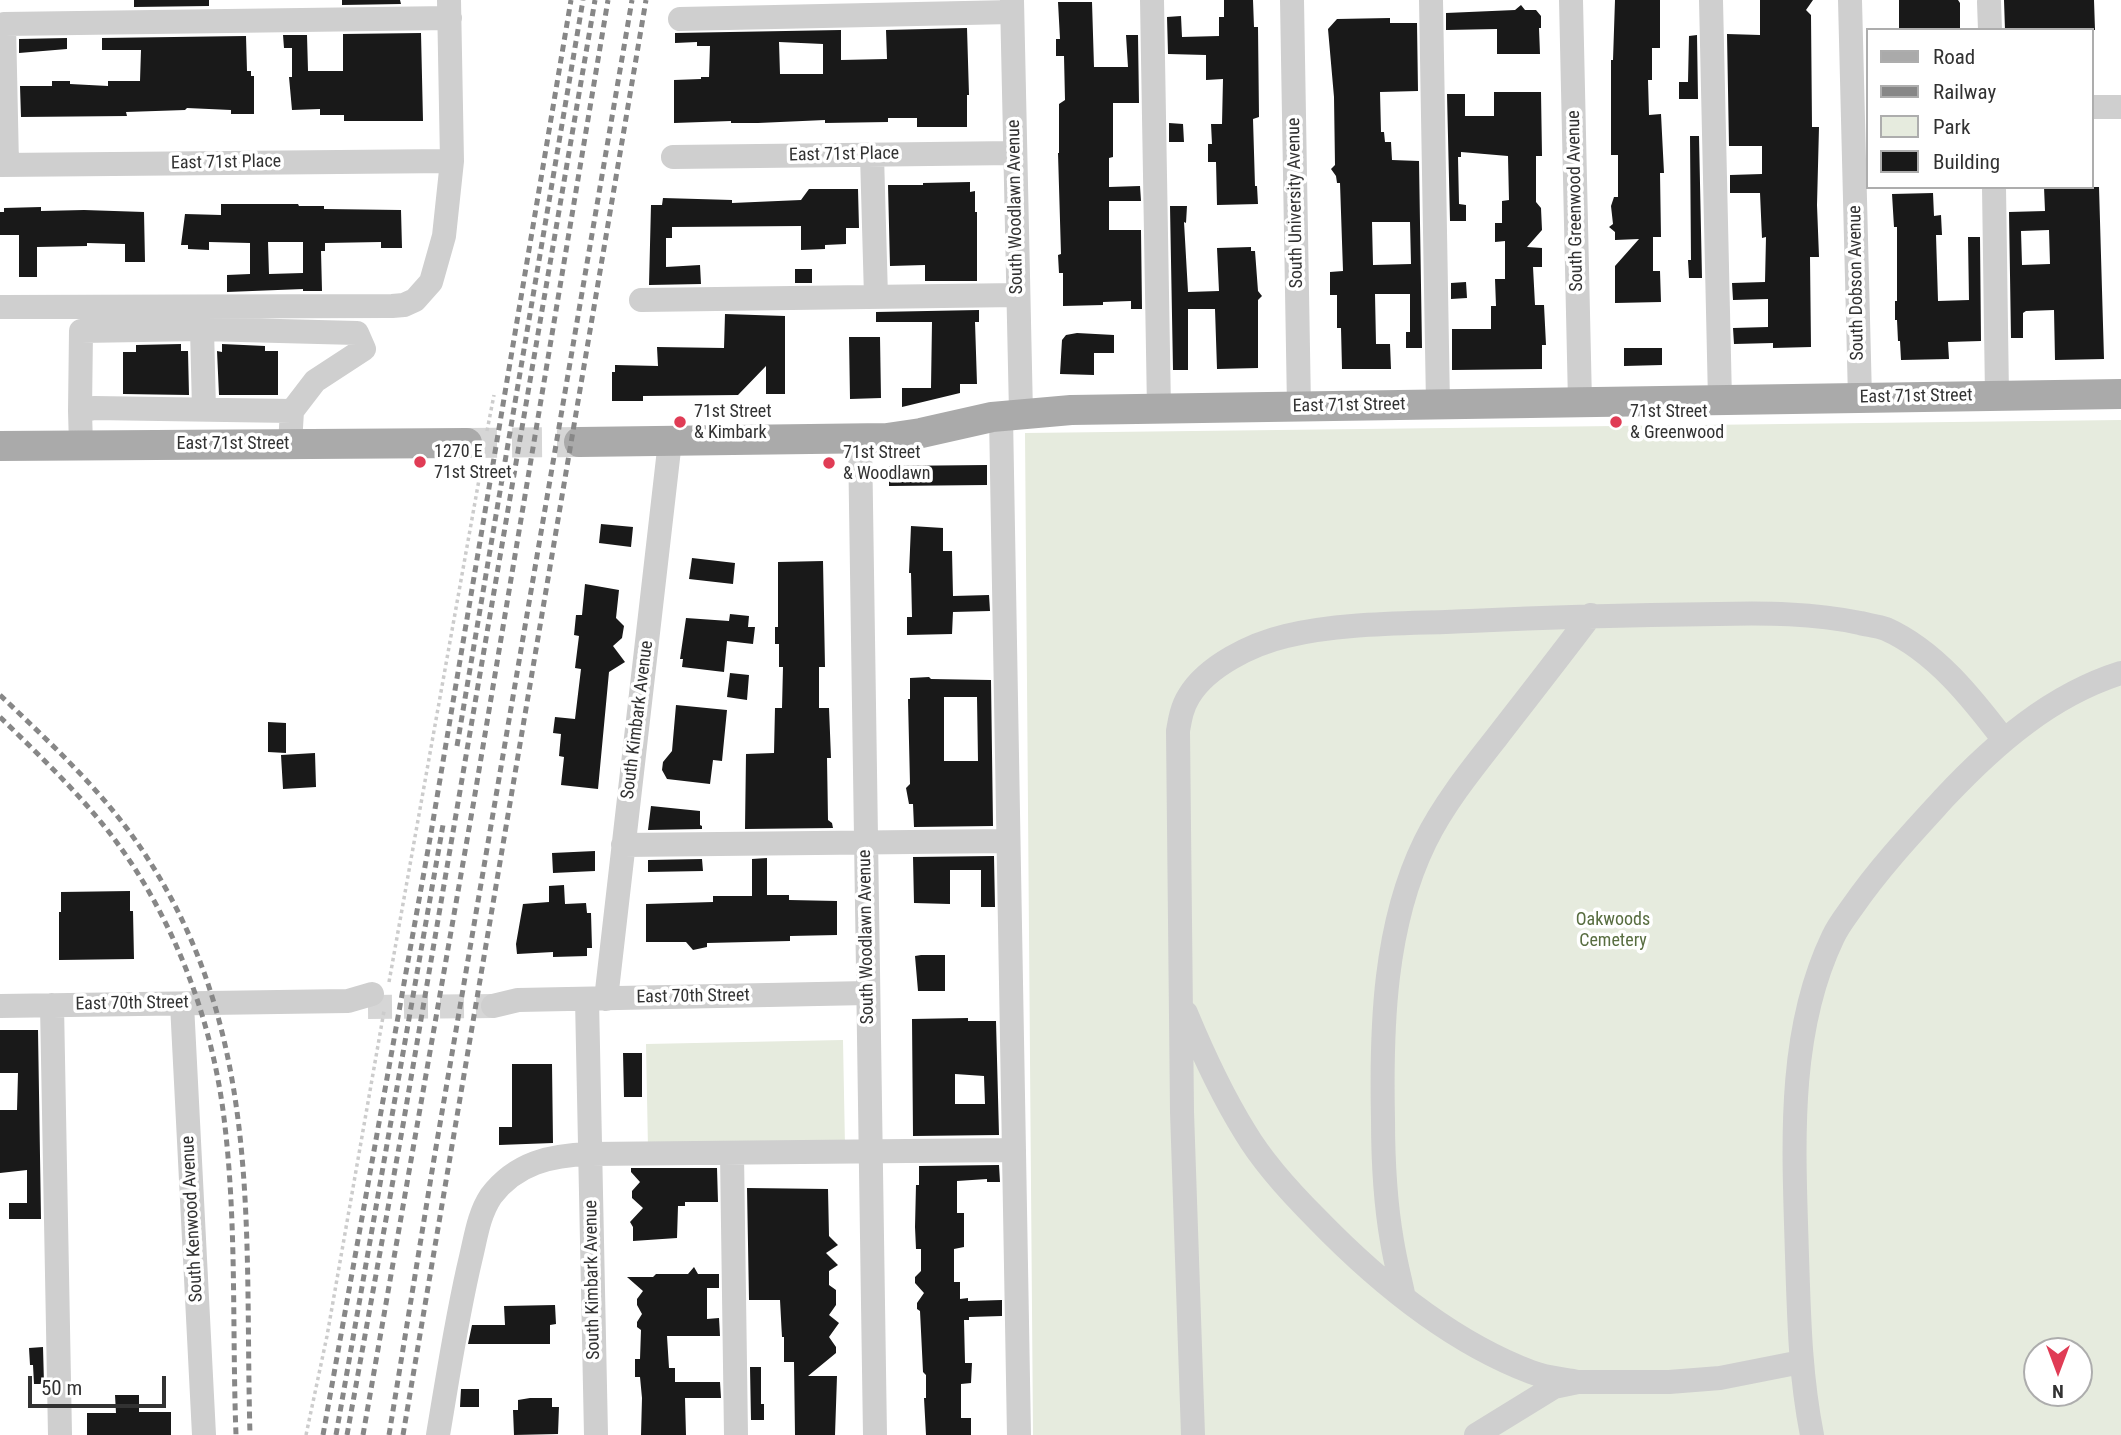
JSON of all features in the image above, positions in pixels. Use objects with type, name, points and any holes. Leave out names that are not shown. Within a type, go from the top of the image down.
[{"type":"main road","name":"East 71st Street","points":[[579,442],[860,439],[921,433],[1011,415],[1159,409],[2121,394]]},
{"type":"main road","name":"East 71st Street","points":[[0,446],[479,443]]},
{"type":"street","points":[[1152,0],[1159,409]]},
{"type":"street","name":"South University Avenue","points":[[1292,0],[1299,407]]},
{"type":"street","points":[[1431,0],[1438,404]]},
{"type":"street","name":"South Greenwood Avenue","points":[[1571,0],[1580,402]]},
{"type":"street","points":[[1711,0],[1720,400]]},
{"type":"street","name":"South Dobson Avenue","points":[[1850,0],[1861,165],[1860,398]]},
{"type":"street","points":[[1990,2],[1990,28]]},
{"type":"street","points":[[680,19],[1012,6]]},
{"type":"street","name":"South Woodlawn Avenue","points":[[1012,6],[1018,295],[1011,415],[1008,841],[1019,1435]]},
{"type":"street","points":[[0,307],[404,305],[415,300],[431,282],[444,236],[452,161],[450,9],[4,24],[3,165]]},
{"type":"street","points":[[2093,107],[2121,107]]},
{"type":"street","name":"East 71st Place","points":[[673,157],[1015,153]]},
{"type":"street","points":[[872,155],[876,297]]},
{"type":"street","name":"East 71st Place","points":[[3,165],[452,161]]},
{"type":"street","points":[[1994,189],[1997,396]]},
{"type":"street","points":[[641,300],[1018,295]]},
{"type":"street","points":[[202,329],[204,409]]},
{"type":"street","points":[[81,445],[81,331],[202,329],[356,333],[364,349],[315,381],[292,411],[290,444]]},
{"type":"street","points":[[80,411],[94,408],[292,411]]},
{"type":"street","name":"South Woodlawn Avenue","points":[[860,439],[875,1435]]},
{"type":"street","name":"South Kimbark Avenue","points":[[596,1435],[590,1154],[596,999],[624,845],[670,441]]},
{"type":"street","points":[[1193,1435],[1182,1126],[1178,731],[1189,696],[1201,681],[1220,666],[1250,649],[1284,636],[1320,630],[1591,615],[1776,613],[1832,617],[1884,628],[1919,648],[1980,708],[2004,740]]},
{"type":"street","points":[[1404,1298],[1387,1203],[1383,1161],[1382,1086],[1391,959],[1401,911],[1412,873],[1439,818],[1467,776],[1591,615]]},
{"type":"street","points":[[1812,1435],[1801,1362],[1794,1118],[1812,987],[1833,935],[1868,884],[1956,786],[2004,740],[2067,695],[2121,673]]},
{"type":"street","points":[[624,845],[1008,841]]},
{"type":"street","name":"East 70th Street","points":[[502,999],[867,993]]},
{"type":"street","name":"East 70th Street","points":[[0,1006],[372,998]]},
{"type":"street","points":[[1181,1003],[1202,1051],[1245,1133],[1269,1166],[1329,1232],[1368,1269],[1404,1298],[1501,1360],[1535,1374],[1578,1382],[1669,1382],[1707,1379],[1801,1362]]},
{"type":"street","name":"South Kenwood Avenue","points":[[182,1004],[204,1435]]},
{"type":"street","points":[[52,1005],[60,1435]]},
{"type":"street","points":[[438,1435],[464,1283],[481,1214],[492,1196],[510,1177],[533,1164],[557,1155],[590,1154],[1014,1150]]},
{"type":"street","points":[[732,1154],[736,1435]]},
{"type":"street","points":[[1476,1435],[1555,1387],[1578,1382]]},
{"type":"path","points":[[306,1435],[327,1336],[372,998],[479,443],[494,395]]},
{"type":"green space","name":"Oakwoods Cemetery","points":[[2121,420],[2121,1435],[1033,1435],[1025,433]]},
{"type":"green space","points":[[843,1040],[845,1147],[648,1149],[646,1044]]},
{"type":"building","points":[[134,0],[209,0],[209,6],[134,7]]},
{"type":"building","points":[[342,0],[400,0],[401,4],[342,5]]},
{"type":"building","points":[[1224,0],[1253,0],[1254,27],[1258,27],[1259,117],[1253,119],[1258,204],[1217,205],[1216,162],[1208,162],[1208,144],[1212,144],[1211,124],[1222,124],[1223,79],[1206,80],[1206,55],[1168,54],[1167,17],[1181,16],[1182,37],[1219,36],[1219,17],[1224,17]]},
{"type":"building","points":[[1615,0],[1660,0],[1660,48],[1652,48],[1652,80],[1648,80],[1649,115],[1661,114],[1664,173],[1660,173],[1661,237],[1653,237],[1653,271],[1660,271],[1661,302],[1615,303],[1615,266],[1639,239],[1615,240],[1615,232],[1609,227],[1613,224],[1611,206],[1614,197],[1618,197],[1618,155],[1611,155],[1611,60]]},
{"type":"building","points":[[1760,0],[1813,0],[1806,10],[1811,15],[1812,127],[1819,127],[1819,257],[1810,257],[1811,347],[1773,348],[1773,343],[1734,344],[1733,328],[1768,327],[1768,299],[1733,300],[1732,283],[1765,282],[1766,237],[1762,238],[1760,193],[1730,193],[1730,175],[1762,174],[1762,146],[1729,146],[1727,34],[1760,35]]},
{"type":"building","points":[[1899,0],[1958,0],[1960,3],[1960,28],[1899,28]]},
{"type":"building","points":[[2004,0],[2094,0],[2095,30],[2005,28]]},
{"type":"building","points":[[1058,2],[1092,2],[1094,67],[1128,67],[1126,35],[1138,35],[1139,103],[1113,103],[1113,157],[1109,158],[1109,187],[1140,186],[1141,201],[1109,201],[1109,230],[1141,230],[1142,309],[1131,309],[1131,301],[1063,306],[1063,273],[1059,273],[1058,255],[1061,254],[1058,153],[1059,104],[1065,100],[1064,56],[1056,56],[1056,39],[1060,39]]},
{"type":"building","points":[[1521,5],[1525,10],[1536,10],[1541,16],[1540,54],[1497,54],[1497,29],[1446,30],[1446,13],[1515,10]]},
{"type":"building","points":[[1390,18],[1390,23],[1417,23],[1418,91],[1380,92],[1381,132],[1384,132],[1385,142],[1391,142],[1392,160],[1419,161],[1422,348],[1406,348],[1406,332],[1410,332],[1410,294],[1375,294],[1376,344],[1390,344],[1391,369],[1342,369],[1341,328],[1337,328],[1337,295],[1330,295],[1330,272],[1343,271],[1340,183],[1337,183],[1331,169],[1335,165],[1334,97],[1328,29],[1337,19]],"holes":[[[1372,222],[1410,222],[1411,264],[1373,265]]]},
{"type":"building","points":[[967,28],[967,127],[917,127],[917,118],[888,118],[888,122],[825,123],[825,120],[674,123],[674,80],[709,77],[710,46],[697,46],[697,42],[675,43],[675,33],[841,30],[841,60],[887,59],[886,30]],"holes":[[[779,42],[823,44],[823,74],[780,74]]]},
{"type":"building","points":[[421,33],[423,121],[344,121],[344,115],[320,115],[320,109],[292,110],[289,77],[292,77],[292,48],[284,48],[283,35],[307,35],[308,71],[343,71],[343,34]]},
{"type":"building","points":[[1697,35],[1698,99],[1679,99],[1679,82],[1688,82],[1689,36]]},
{"type":"building","points":[[246,36],[247,71],[251,71],[251,76],[254,76],[254,114],[187,108],[126,112],[127,116],[21,117],[20,86],[52,86],[52,81],[70,81],[70,84],[108,86],[108,81],[140,81],[141,50],[102,50],[102,38]]},
{"type":"building","points":[[67,38],[67,49],[19,53],[19,39]]},
{"type":"building","points":[[1494,92],[1541,92],[1542,156],[1536,156],[1536,202],[1541,208],[1542,230],[1527,247],[1542,248],[1542,267],[1533,267],[1535,305],[1544,305],[1546,345],[1542,345],[1542,369],[1452,370],[1452,329],[1491,329],[1491,306],[1496,306],[1495,279],[1505,279],[1505,241],[1495,242],[1495,223],[1502,223],[1502,201],[1509,200],[1508,156],[1461,152],[1461,157],[1458,157],[1459,204],[1466,205],[1466,221],[1450,221],[1447,94],[1465,94],[1465,116],[1494,116]]},
{"type":"building","points":[[1169,123],[1183,124],[1184,142],[1169,142]]},
{"type":"building","points":[[1690,136],[1699,136],[1702,278],[1689,278]]},
{"type":"building","points":[[970,182],[970,192],[975,191],[977,212],[977,281],[925,281],[925,265],[890,266],[888,185]]},
{"type":"building","points":[[2099,187],[2104,359],[2055,360],[2054,310],[2026,311],[2023,313],[2023,338],[2011,338],[2009,212],[2045,211],[2044,189]],"holes":[[[2049,230],[2050,264],[2022,265],[2021,231]]]},
{"type":"building","points":[[809,189],[858,189],[859,228],[846,228],[846,244],[825,245],[825,249],[801,250],[801,226],[672,227],[672,238],[666,238],[666,267],[700,265],[701,284],[649,285],[651,205],[662,205],[663,198],[732,200],[732,203],[801,200]]},
{"type":"building","points":[[1933,193],[1934,216],[1941,215],[1942,235],[1936,235],[1938,301],[1969,300],[1968,237],[1980,237],[1981,341],[1948,342],[1949,359],[1901,360],[1895,320],[1897,227],[1894,227],[1892,194]]},
{"type":"building","points":[[221,204],[298,204],[324,206],[324,209],[401,210],[402,248],[381,248],[381,242],[325,243],[325,251],[321,251],[322,291],[303,289],[227,292],[227,275],[250,274],[250,243],[209,242],[209,250],[188,249],[188,245],[181,245],[185,214],[221,215]],"holes":[[[268,242],[303,242],[303,273],[269,274]]]},
{"type":"building","points":[[1170,206],[1187,206],[1186,223],[1184,222],[1188,292],[1219,291],[1217,248],[1251,247],[1251,251],[1255,251],[1258,291],[1262,296],[1258,300],[1258,368],[1217,369],[1215,309],[1188,309],[1188,370],[1173,370]]},
{"type":"building","points":[[41,207],[41,211],[144,212],[145,262],[125,262],[125,244],[87,243],[87,246],[37,247],[37,277],[19,277],[19,235],[0,235],[0,212],[4,212],[4,208]]},
{"type":"building","points":[[795,269],[812,269],[812,283],[795,283]]},
{"type":"building","points":[[1466,282],[1467,298],[1451,299],[1451,283]]},
{"type":"building","points":[[979,310],[979,322],[975,322],[977,384],[960,384],[960,393],[902,407],[902,388],[931,388],[932,322],[876,322],[876,312]]},
{"type":"building","points":[[725,314],[785,316],[785,394],[766,394],[766,366],[738,395],[643,396],[643,401],[612,401],[612,372],[615,372],[615,365],[658,366],[657,347],[724,348]]},
{"type":"building","points":[[1066,335],[1114,335],[1114,353],[1094,353],[1094,375],[1060,374],[1062,340]]},
{"type":"building","points":[[849,337],[880,337],[881,398],[850,399]]},
{"type":"building","points":[[181,344],[181,351],[188,351],[189,395],[123,394],[123,352],[136,352],[136,345]]},
{"type":"building","points":[[222,344],[265,346],[265,351],[278,351],[278,395],[219,395],[217,351],[222,352]]},
{"type":"building","points":[[1624,348],[1662,348],[1662,365],[1624,366]]},
{"type":"building","points":[[987,465],[987,485],[889,486],[889,466]]},
{"type":"building","points":[[601,524],[633,527],[631,547],[599,543]]},
{"type":"building","points":[[911,526],[943,528],[943,551],[952,551],[953,596],[989,595],[990,611],[953,612],[952,634],[907,635],[907,617],[912,617],[909,573]]},
{"type":"building","points":[[692,558],[735,563],[733,584],[689,579]]},
{"type":"building","points":[[823,561],[825,667],[819,667],[819,708],[829,708],[831,758],[827,758],[828,820],[833,828],[745,829],[746,754],[774,753],[775,708],[782,708],[783,667],[779,667],[779,644],[775,644],[775,627],[778,627],[778,562]]},
{"type":"building","points":[[585,584],[619,590],[616,618],[624,626],[622,638],[613,646],[625,662],[609,672],[598,789],[561,785],[564,757],[559,756],[561,734],[553,733],[555,717],[575,719],[581,669],[575,668],[579,636],[574,635],[576,615],[582,615]]},
{"type":"building","points":[[730,614],[749,616],[748,627],[755,627],[753,644],[727,641],[724,672],[682,667],[683,659],[680,659],[686,618],[729,621]]},
{"type":"building","points":[[730,673],[749,675],[747,700],[727,697]]},
{"type":"building","points":[[910,678],[991,680],[993,826],[914,827],[913,804],[909,804],[906,788],[910,784]],"holes":[[[944,697],[977,697],[978,761],[944,761]]]},
{"type":"building","points":[[676,705],[727,710],[722,761],[713,760],[710,784],[667,779],[662,770],[663,762],[672,751]]},
{"type":"building","points":[[268,722],[286,723],[286,753],[268,752]]},
{"type":"building","points":[[315,753],[316,787],[283,789],[281,755]]},
{"type":"building","points":[[651,806],[700,811],[702,829],[648,830]]},
{"type":"building","points":[[595,851],[595,871],[553,873],[552,853]]},
{"type":"building","points":[[994,856],[995,907],[981,907],[981,870],[950,870],[950,904],[914,903],[913,857]]},
{"type":"building","points":[[767,858],[767,895],[789,895],[789,900],[837,901],[837,935],[790,936],[790,941],[707,943],[707,947],[693,950],[686,942],[646,942],[646,904],[713,902],[713,896],[752,896],[752,859]]},
{"type":"building","points":[[702,859],[703,871],[648,872],[648,860]]},
{"type":"building","points":[[564,885],[565,904],[586,903],[587,913],[591,913],[592,948],[587,948],[587,956],[553,957],[553,952],[517,954],[516,944],[523,904],[549,902],[549,886]]},
{"type":"building","points":[[130,891],[134,959],[59,960],[61,892]]},
{"type":"building","points":[[945,955],[945,991],[918,991],[915,956]]},
{"type":"building","points":[[968,1018],[968,1021],[996,1021],[999,1135],[913,1136],[912,1019]],"holes":[[[955,1074],[984,1076],[985,1104],[955,1104]]]},
{"type":"building","points":[[0,1030],[38,1030],[41,1219],[9,1219],[9,1203],[27,1203],[27,1170],[0,1173],[0,1110],[17,1110],[18,1073],[0,1073]]},
{"type":"building","points":[[623,1053],[642,1053],[642,1097],[624,1097]]},
{"type":"building","points":[[512,1064],[552,1064],[553,1143],[499,1145],[499,1127],[512,1127]]},
{"type":"building","points":[[999,1165],[1000,1182],[987,1182],[987,1179],[957,1181],[957,1213],[964,1213],[964,1247],[954,1249],[954,1282],[960,1282],[960,1299],[1002,1300],[1002,1316],[969,1317],[969,1320],[964,1320],[965,1363],[972,1363],[971,1383],[961,1384],[961,1418],[971,1418],[971,1435],[926,1435],[926,1375],[923,1372],[920,1311],[917,1309],[917,1303],[924,1293],[915,1283],[915,1277],[921,1271],[921,1249],[916,1249],[915,1227],[919,1166]]},
{"type":"building","points":[[631,1168],[717,1168],[718,1202],[685,1202],[685,1206],[678,1206],[677,1238],[633,1241],[633,1227],[630,1222],[643,1208],[632,1198],[632,1191],[640,1182],[631,1172]]},
{"type":"building","points":[[747,1188],[828,1189],[829,1236],[838,1245],[826,1253],[838,1265],[829,1271],[829,1285],[836,1290],[836,1305],[829,1315],[839,1323],[829,1337],[836,1347],[836,1353],[808,1376],[837,1376],[835,1435],[795,1435],[794,1362],[784,1362],[780,1300],[749,1300]]},
{"type":"building","points":[[694,1267],[698,1274],[719,1274],[719,1288],[707,1288],[707,1319],[719,1318],[720,1336],[667,1336],[669,1368],[675,1368],[675,1382],[720,1382],[721,1398],[685,1398],[686,1435],[641,1435],[642,1398],[640,1377],[635,1377],[635,1359],[640,1359],[641,1330],[637,1327],[637,1322],[642,1314],[637,1299],[643,1291],[627,1277],[688,1274]]},
{"type":"building","points":[[555,1305],[556,1324],[550,1325],[550,1344],[468,1344],[472,1325],[505,1325],[504,1306]]},
{"type":"building","points":[[43,1347],[44,1384],[34,1384],[29,1348]]},
{"type":"building","points":[[750,1367],[761,1367],[764,1420],[751,1420]]},
{"type":"building","points":[[461,1389],[479,1389],[479,1407],[460,1407]]},
{"type":"building","points":[[115,1395],[139,1395],[139,1412],[171,1412],[171,1435],[87,1435],[87,1413],[116,1413]]},
{"type":"building","points":[[552,1398],[552,1407],[559,1407],[558,1434],[514,1435],[513,1410],[518,1410],[518,1400]]},
{"type":"tunnel","points":[[467,443],[579,442]]},
{"type":"tunnel","points":[[368,1007],[493,1006]]},
{"type":"railway","points":[[323,1435],[431,833],[571,0]]},
{"type":"railway","points":[[457,746],[583,0]]},
{"type":"railway","points":[[347,1435],[403,1125],[595,0]]},
{"type":"railway","points":[[363,1435],[474,800],[608,0]]},
{"type":"railway","points":[[389,1435],[632,0]]},
{"type":"railway","points":[[403,1435],[646,0]]},
{"type":"railway","points":[[0,695],[85,779],[131,834],[174,904],[205,976],[226,1049],[238,1123],[248,1276],[250,1435]]},
{"type":"railway","points":[[0,717],[86,805],[134,867],[171,934],[199,1006],[218,1081],[228,1157],[236,1435]]},
{"type":"railway","points":[[336,1435],[443,825]]},
{"type":"place","name":"71st Street & Kimbark","points":[[680,422]]},
{"type":"place","name":"71st Street & Greenwood","points":[[1616,422]]},
{"type":"place","name":"1270 E 71st Street","points":[[420,462]]},
{"type":"place","name":"71st Street & Woodlawn","points":[[829,463]]}]
